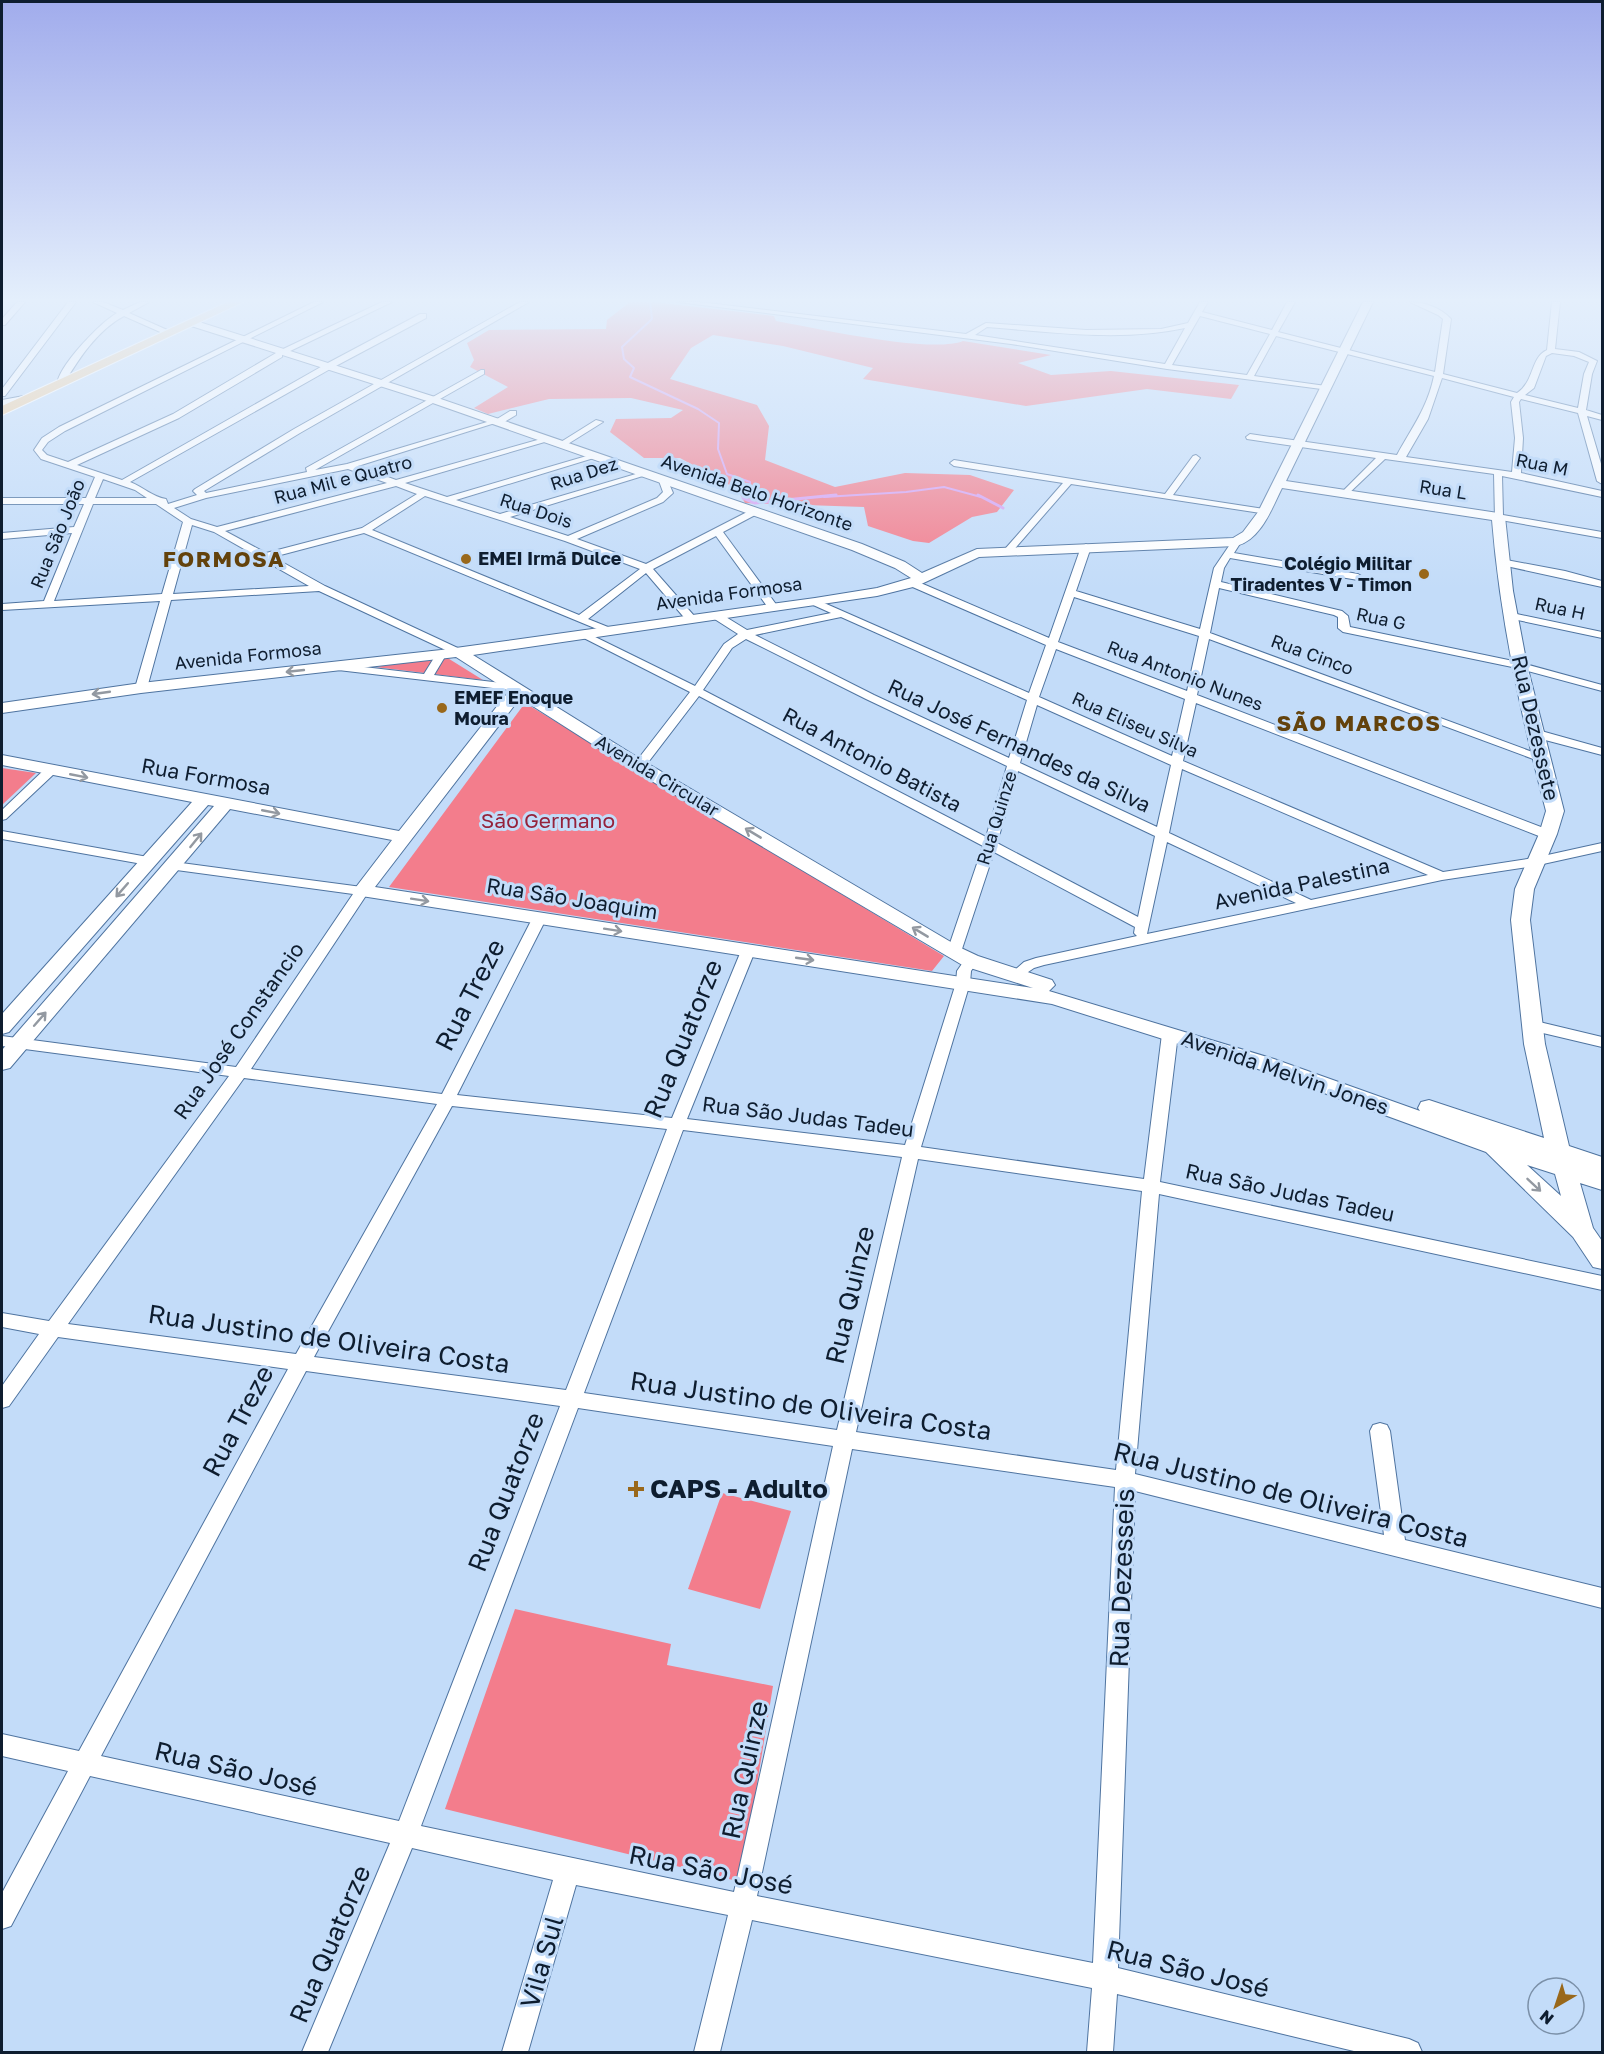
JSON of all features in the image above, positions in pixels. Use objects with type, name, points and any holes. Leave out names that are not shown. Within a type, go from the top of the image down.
[{"type":"main road","points":[[2,403],[29,398]]},
{"type":"main road","points":[[2,411],[29,398]]},
{"type":"main road","name":"Avenida Belo Horizonte","points":[[419,398],[643,472],[883,557],[917,581]]},
{"type":"main road","points":[[1236,542],[1248,535],[1264,512],[1321,398]]},
{"type":"main road","name":"Rua L","points":[[1277,483],[1498,517]]},
{"type":"main road","name":"Rua Dezessete","points":[[1498,517],[1501,562],[1512,616],[1518,665],[1555,811],[1549,835],[1534,862],[1522,902],[1520,931],[1531,1025],[1549,1118],[1582,1230]]},
{"type":"main road","name":"Avenida Formosa","points":[[2,708],[141,688],[449,653],[815,602],[877,592],[917,581],[969,555],[1086,547],[1236,542]]},
{"type":"main road","name":"Avenida Circular","points":[[449,653],[963,957]]},
{"type":"main road","name":"Rua José Constancio","points":[[362,891],[513,689]]},
{"type":"main road","name":"Rua Formosa","points":[[2,760],[403,837]]},
{"type":"main road","points":[[2,1027],[203,800]]},
{"type":"main road","points":[[2,1063],[10,1042],[174,866],[226,803]]},
{"type":"main road","name":"Rua São Joaquim","points":[[362,891],[963,983]]},
{"type":"main road","name":"Avenida Melvin Jones","points":[[963,957],[1016,976],[1178,1024],[1359,1083],[1562,1161],[1602,1181]]},
{"type":"main road","name":"Avenida Melvin Jones","points":[[963,983],[1054,998],[1266,1064],[1491,1145],[1562,1161],[1602,1166]]},
{"type":"main road","name":"Rua Dezessete","points":[[1491,1145],[1582,1230],[1602,1260]]},
{"type":"street","name":"Avenida Circular","points":[[124,398],[62,429],[40,445],[38,450],[40,454],[67,466],[99,477],[124,482],[149,493],[162,505],[188,521],[217,530],[321,588],[449,653]]},
{"type":"street","points":[[67,466],[176,416],[206,398]]},
{"type":"street","points":[[124,482],[273,398]]},
{"type":"street","points":[[201,493],[356,398]]},
{"type":"street","points":[[298,476],[439,398]]},
{"type":"street","points":[[1400,459],[1423,421],[1430,398]]},
{"type":"street","points":[[1516,475],[1519,438],[1514,409],[1517,398]]},
{"type":"street","points":[[1525,398],[1602,417]]},
{"type":"street","points":[[1584,398],[1582,412],[1602,481]]},
{"type":"street","points":[[2,501],[88,501],[162,505],[201,493],[348,466],[496,422],[513,413]]},
{"type":"street","points":[[560,445],[599,422]]},
{"type":"street","name":"Rua M","points":[[1250,437],[1516,475],[1602,494]]},
{"type":"street","name":"Rua Mil e Quatro","points":[[217,530],[396,483],[545,440]]},
{"type":"street","points":[[447,500],[593,457]]},
{"type":"street","points":[[1346,493],[1382,457]]},
{"type":"street","points":[[1167,497],[1196,458]]},
{"type":"street","points":[[954,463],[1264,512]]},
{"type":"street","name":"Rua Dois","points":[[348,466],[423,493],[568,539],[647,568],[693,620]]},
{"type":"street","name":"Rua Dez","points":[[501,517],[643,472]]},
{"type":"street","name":"Rua Dezessete","points":[[1498,474],[1498,517]]},
{"type":"street","name":"Rua São João","points":[[48,604],[99,477]]},
{"type":"street","points":[[1008,551],[1070,480]]},
{"type":"street","points":[[568,539],[660,500],[668,493],[664,481]]},
{"type":"street","points":[[266,556],[365,530],[423,493]]},
{"type":"street","points":[[582,618],[647,568],[754,512]]},
{"type":"street","name":"Rua L","points":[[1498,517],[1602,536]]},
{"type":"street","points":[[141,688],[188,521]]},
{"type":"street","points":[[2,536],[78,530]]},
{"type":"street","points":[[365,530],[609,631]]},
{"type":"street","points":[[718,532],[773,607]]},
{"type":"street","points":[[1139,940],[1189,696],[1215,584],[1219,568],[1236,542]]},
{"type":"street","name":"Rua Quinze","points":[[963,957],[990,844],[1033,698],[1086,547]]},
{"type":"street","points":[[1228,555],[1358,577]]},
{"type":"street","points":[[1501,562],[1565,574],[1602,584]]},
{"type":"street","name":"Rua Antonio Nunes","points":[[917,581],[1051,643],[1549,835]]},
{"type":"street","name":"Rua G","points":[[1215,584],[1338,613],[1343,616],[1343,628],[1347,630],[1518,665]]},
{"type":"street","points":[[2,607],[321,588]]},
{"type":"street","name":"Rua Cinco","points":[[1070,592],[1203,634],[1540,757]]},
{"type":"street","name":"Rua Eliseu Silva","points":[[815,602],[1176,764],[1442,876]]},
{"type":"street","points":[[639,766],[697,691],[728,646],[745,634],[842,614]]},
{"type":"street","name":"Rua José Fernandes da Silva","points":[[717,616],[745,634],[1014,765],[1309,903]]},
{"type":"street","name":"Rua H","points":[[1512,616],[1602,634]]},
{"type":"street","name":"Rua Antonio Batista","points":[[581,634],[697,691],[1143,925]]},
{"type":"street","points":[[427,677],[449,653]]},
{"type":"street","points":[[1518,665],[1602,688]]},
{"type":"street","points":[[338,666],[513,689]]},
{"type":"street","points":[[1534,733],[1602,752]]},
{"type":"street","points":[[2,816],[51,770]]},
{"type":"street","points":[[2,835],[148,861]]},
{"type":"street","name":"Avenida Palestina","points":[[1016,976],[1020,971],[1041,961],[1309,903],[1442,876],[1534,862],[1602,847]]},
{"type":"street","name":"Rua São Joaquim","points":[[174,866],[362,891]]},
{"type":"street","name":"Rua José Constancio","points":[[2,1400],[239,1074],[362,891]]},
{"type":"street","name":"Rua Treze","points":[[2,1917],[301,1362],[447,1100],[539,919]]},
{"type":"street","name":"Rua Quatorze","points":[[315,2052],[405,1836],[676,1124],[748,951]]},
{"type":"street","points":[[963,957],[963,983]]},
{"type":"street","name":"Rua Quinze","points":[[743,1905],[845,1438],[911,1152],[963,983]]},
{"type":"street","points":[[1531,1025],[1602,1042]]},
{"type":"street","name":"Rua Dezesseis","points":[[1100,2052],[1125,1480],[1151,1186],[1170,1034]]},
{"type":"street","name":"Rua São Judas Tadeu","points":[[10,1042],[447,1100],[911,1152],[1151,1186],[1602,1283]]},
{"type":"street","name":"Rua Justino de Oliveira Costa","points":[[2,1320],[52,1329],[845,1438],[1125,1480],[1602,1598]]},
{"type":"street","points":[[1380,1431],[1396,1548]]},
{"type":"street","name":"Rua São José","points":[[2,1745],[568,1871],[1105,1978],[1408,2052]]},
{"type":"street","name":"Vila Sul","points":[[515,2052],[568,1871]]},
{"type":"street","points":[[707,2052],[743,1905]]},
{"type":"green space","points":[[490,398],[733,398],[757,405],[769,426],[765,460],[835,487],[905,473],[970,475],[1014,490],[997,512],[972,517],[929,543],[913,541],[868,526],[864,507],[745,503],[737,489],[680,458],[644,458],[610,432],[616,419],[671,418],[683,410],[631,398],[549,399],[488,414],[474,408]]},
{"type":"green space","points":[[977,398],[1084,398],[1026,406]]},
{"type":"green space","points":[[446,657],[483,680],[375,667]]},
{"type":"green space","name":"São Germano","points":[[525,703],[944,956],[932,971],[389,887]]},
{"type":"green space","points":[[2,768],[36,773],[2,805]]},
{"type":"green space","points":[[722,1493],[791,1511],[760,1609],[688,1589]]},
{"type":"green space","points":[[515,1609],[671,1644],[667,1665],[773,1686],[741,1882],[445,1809]]},
{"type":"waterway","points":[[674,398],[698,409],[719,423],[718,449],[727,474],[750,482],[750,490],[744,497]]},
{"type":"waterway","points":[[824,497],[906,492],[944,487],[981,497]]},
{"type":"waterway","points":[[745,495],[743,498],[755,503],[836,495]]},
{"type":"waterway","points":[[978,495],[1003,508]]},
{"type":"place","name":"EMEI Irmã Dulce","points":[[466,559]]},
{"type":"place","name":"Colégio Militar Tiradentes V - Timon","points":[[1424,574]]},
{"type":"place","name":"EMEF Enoque Moura","points":[[442,708]]},
{"type":"place","name":"CAPS - Adulto","points":[[636,1489]]},
{"type":"district","name":"FORMOSA","points":[[224,559]]},
{"type":"district","name":"SÃO MARCOS","points":[[1359,723]]}]
